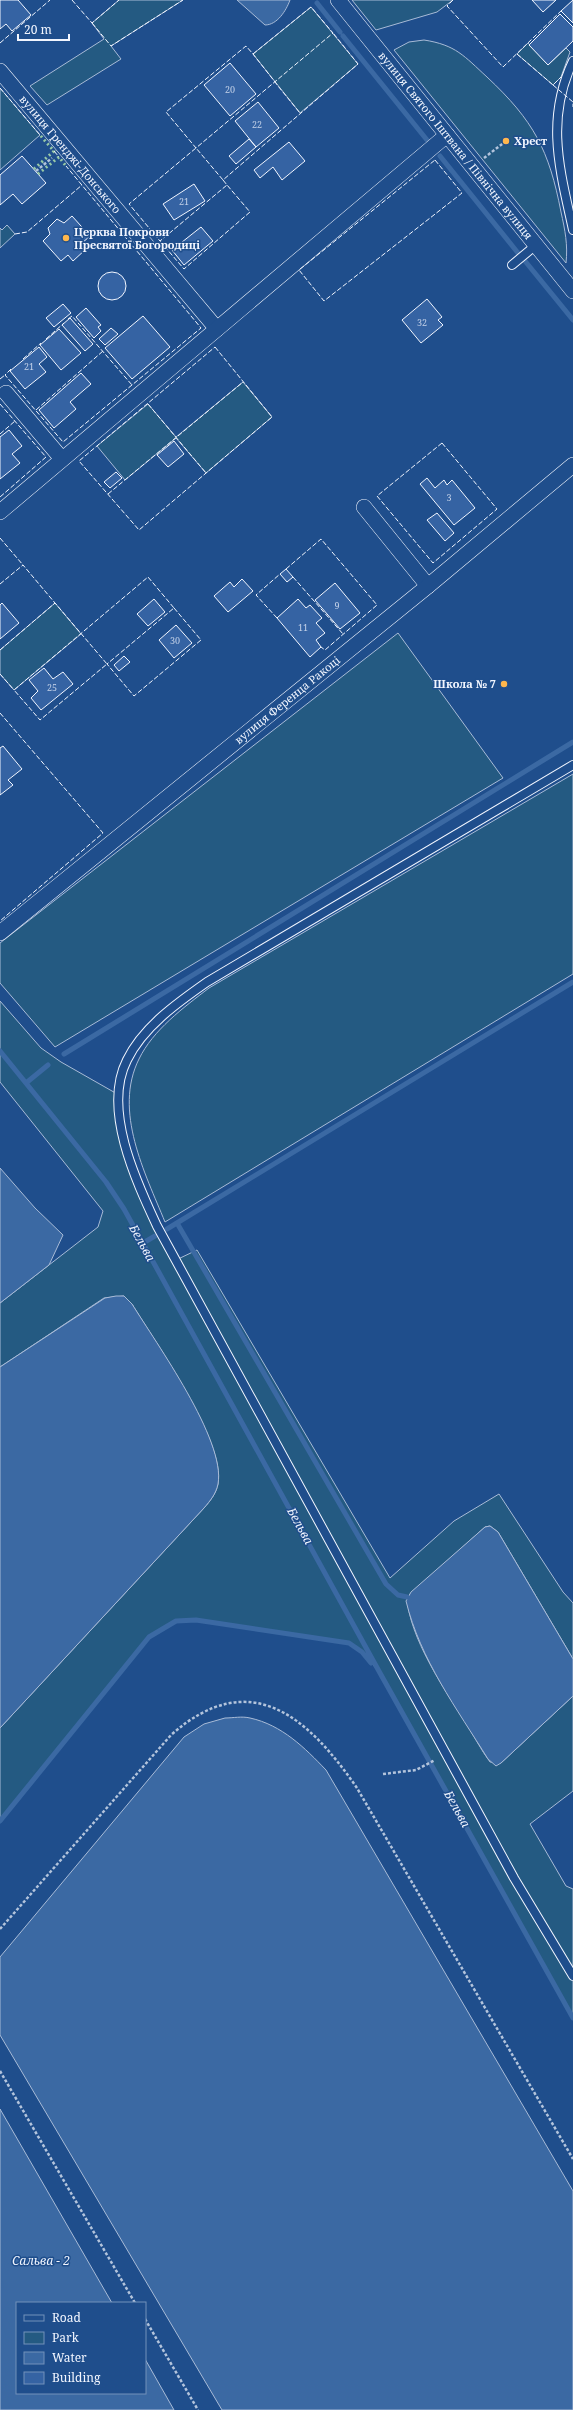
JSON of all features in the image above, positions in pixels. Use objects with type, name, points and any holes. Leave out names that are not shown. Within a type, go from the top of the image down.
[{"type":"street","name":"вулиця Святого Іштвана / Північна вулиця","points":[[338,0],[573,291]]},
{"type":"street","name":"вулиця Гренджі-Донського","points":[[0,71],[217,329]]},
{"type":"street","points":[[0,512],[447,135]]},
{"type":"street","points":[[6,393],[62,459]]},
{"type":"street","name":"вулиця Ференца Ракоці","points":[[0,933],[428,586],[573,465]]},
{"type":"street","points":[[364,507],[428,586]]},
{"type":"lane","points":[[573,61],[561,92],[556,122],[557,154],[573,230]]},
{"type":"lane","points":[[512,265],[536,245]]},
{"type":"lane","points":[[573,765],[206,982],[162,1017],[136,1046],[126,1061],[119,1095],[122,1130],[127,1153],[138,1184],[157,1226],[503,1858],[573,1976]]},
{"type":"path","points":[[473,167],[506,141]]},
{"type":"path","points":[[36,171],[56,154]]},
{"type":"path","points":[[0,1929],[171,1735],[189,1719],[225,1702],[248,1701],[269,1706],[316,1737],[338,1761],[358,1788],[573,2159]]},
{"type":"path","points":[[382,1774],[421,1768],[436,1760]]},
{"type":"path","points":[[0,2071],[135,2302]]},
{"type":"path","points":[[146,2321],[198,2410]]},
{"type":"green space","points":[[119,0],[183,0],[111,46],[121,59],[47,105],[30,86],[104,39],[92,23]]},
{"type":"green space","points":[[352,0],[453,0],[437,12],[376,30]]},
{"type":"green space","points":[[311,7],[358,64],[300,113],[253,54]]},
{"type":"green space","points":[[424,40],[444,45],[459,52],[503,93],[528,123],[545,154],[551,171],[564,225],[567,250],[566,263],[394,50],[409,42]]},
{"type":"green space","points":[[528,43],[548,65],[566,48],[570,52],[561,77],[553,85],[517,54]]},
{"type":"green space","points":[[0,88],[40,135],[0,170]]},
{"type":"green space","points":[[7,225],[15,234],[0,248],[0,228],[2,230]]},
{"type":"green space","points":[[243,382],[272,417],[206,473],[176,438],[125,480],[97,446],[148,404],[176,437]]},
{"type":"green space","points":[[55,603],[81,634],[14,690],[0,674],[0,650]]},
{"type":"green space","points":[[398,633],[503,778],[55,1047],[0,983],[0,943]]},
{"type":"green space","points":[[573,774],[573,974],[165,1222],[141,1163],[131,1121],[129,1100],[132,1079],[139,1059],[152,1038],[160,1029],[209,988]]},
{"type":"green space","points":[[0,1001],[41,1048],[61,1062],[119,1095],[127,1153],[176,1260],[197,1250],[390,1578],[454,1521],[499,1494],[563,1592],[573,1603],[573,1659],[498,1532],[490,1526],[485,1527],[407,1597],[409,1613],[414,1629],[429,1662],[490,1762],[501,1763],[573,1696],[573,1791],[530,1824],[566,1886],[573,1889],[573,2018],[380,1673],[362,1652],[349,1643],[196,1620],[177,1622],[165,1627],[149,1637],[0,1821],[0,1728],[211,1500],[218,1484],[218,1466],[211,1444],[187,1392],[132,1304],[124,1296],[104,1298],[0,1367],[0,1303],[98,1227],[103,1211],[0,1082]]},
{"type":"water","points":[[237,0],[290,0],[286,9],[277,20],[273,23],[265,25]]},
{"type":"water","points":[[0,1168],[35,1208],[63,1235],[49,1265],[0,1303]]},
{"type":"water","points":[[124,1296],[132,1304],[172,1366],[201,1418],[218,1465],[217,1488],[204,1508],[0,1728],[0,1367],[105,1298]]},
{"type":"water","points":[[490,1526],[498,1532],[573,1659],[573,1696],[496,1766],[488,1759],[452,1702],[430,1663],[420,1643],[406,1601],[411,1592],[485,1527]]},
{"type":"water","points":[[247,1717],[262,1721],[272,1726],[292,1738],[326,1770],[573,2191],[573,2410],[222,2410],[0,2035],[0,1957],[184,1737],[204,1724],[225,1718]]},
{"type":"water","name":"Сальва - 2","points":[[0,2109],[111,2302],[16,2302],[16,2394],[146,2394],[146,2361],[174,2410],[0,2410]]},
{"type":"building","points":[[0,0],[18,0],[31,15],[12,31],[6,24],[0,29]]},
{"type":"building","points":[[532,0],[556,0],[543,12]]},
{"type":"building","points":[[573,0],[573,23],[561,11]]},
{"type":"building","points":[[560,14],[573,27],[573,41],[548,65],[529,45]]},
{"type":"building","points":[[230,63],[256,94],[230,116],[204,85]]},
{"type":"building","points":[[258,102],[279,128],[256,147],[235,121]]},
{"type":"building","points":[[249,139],[256,147],[236,164],[229,156]]},
{"type":"building","points":[[289,142],[305,161],[282,180],[273,167],[260,178],[254,170]]},
{"type":"building","points":[[22,156],[46,183],[22,204],[13,194],[0,205],[0,175]]},
{"type":"building","points":[[194,184],[205,201],[174,220],[163,204]]},
{"type":"building","name":"Церква Покрови Пресвятої Богородиці","points":[[72,216],[90,236],[81,244],[86,249],[73,261],[68,255],[61,261],[43,241],[50,234],[48,228],[57,219],[64,223]]},
{"type":"building","points":[[201,227],[213,241],[184,265],[172,250]]},
{"type":"building","points":[[112,272],[122,276],[126,286],[122,296],[112,300],[102,296],[98,286],[102,276]]},
{"type":"building","points":[[427,299],[442,317],[438,320],[443,325],[421,343],[402,320]]},
{"type":"building","points":[[63,304],[71,313],[54,327],[46,318]]},
{"type":"building","points":[[86,308],[101,325],[98,327],[101,331],[94,338],[76,317]]},
{"type":"building","points":[[143,316],[170,347],[132,379],[105,348]]},
{"type":"building","points":[[70,318],[93,344],[85,351],[62,325]]},
{"type":"building","points":[[111,328],[118,334],[105,345],[99,339]]},
{"type":"building","points":[[59,329],[81,353],[61,370],[40,345]]},
{"type":"building","points":[[39,347],[47,357],[39,364],[46,372],[25,389],[10,371]]},
{"type":"building","points":[[81,373],[91,384],[70,402],[76,409],[54,428],[39,410]]},
{"type":"building","points":[[9,430],[22,446],[12,454],[20,463],[0,479],[0,437]]},
{"type":"building","points":[[174,441],[184,454],[168,467],[157,455]]},
{"type":"building","points":[[116,472],[122,478],[110,488],[104,482]]},
{"type":"building","points":[[427,478],[435,488],[444,480],[447,485],[452,480],[475,508],[454,525],[420,484]]},
{"type":"building","points":[[437,513],[454,533],[445,541],[427,520]]},
{"type":"building","points":[[286,569],[293,577],[287,582],[280,574]]},
{"type":"building","points":[[242,579],[253,591],[228,612],[214,596],[230,582],[234,587]]},
{"type":"building","points":[[335,583],[360,613],[340,629],[315,600]]},
{"type":"building","points":[[154,599],[165,612],[148,626],[137,614]]},
{"type":"building","points":[[298,599],[306,608],[310,605],[322,618],[316,623],[325,633],[316,640],[321,647],[310,657],[277,618]]},
{"type":"building","points":[[2,603],[19,623],[0,639],[0,605]]},
{"type":"building","points":[[176,625],[192,643],[174,658],[159,640]]},
{"type":"building","points":[[124,656],[130,662],[119,671],[114,665]]},
{"type":"building","points":[[44,668],[53,679],[63,672],[73,684],[41,710],[31,698],[38,691],[29,680]]},
{"type":"building","points":[[3,746],[22,769],[8,780],[13,785],[0,795],[0,748]]},
{"type":"waterway","points":[[317,3],[340,32]]},
{"type":"waterway","points":[[343,36],[427,140]]},
{"type":"waterway","points":[[440,156],[518,253]]},
{"type":"waterway","points":[[525,261],[573,320]]},
{"type":"waterway","points":[[64,1054],[573,742]]},
{"type":"waterway","points":[[167,1229],[573,982]]},
{"type":"waterway","name":"Бельва","points":[[0,1051],[106,1182],[124,1209],[380,1673],[573,2018]]},
{"type":"waterway","points":[[26,1083],[48,1065]]},
{"type":"waterway","points":[[177,1223],[386,1584],[398,1595],[407,1597]]},
{"type":"waterway","points":[[143,1243],[155,1236]]},
{"type":"waterway","points":[[0,1821],[149,1637],[176,1621],[196,1620],[349,1643],[362,1652],[371,1663]]},
{"type":"hedge","points":[[34,169],[54,151],[40,135]]},
{"type":"hedge","points":[[38,174],[59,157],[66,166]]},
{"type":"fence","points":[[0,43],[50,0]]},
{"type":"fence","points":[[72,0],[92,23],[119,0]]},
{"type":"fence","points":[[92,23],[111,46],[183,0]]},
{"type":"fence","points":[[453,0],[447,6],[503,67],[562,10]]},
{"type":"fence","points":[[253,54],[311,7],[333,33],[196,148],[166,112],[246,46],[253,54],[275,82],[278,86],[300,113]]},
{"type":"fence","points":[[223,180],[227,185],[160,241],[129,204],[196,148],[223,180],[358,64],[333,33]]},
{"type":"fence","points":[[517,54],[553,85],[561,77]]},
{"type":"fence","points":[[553,85],[573,102],[573,107]]},
{"type":"fence","points":[[0,88],[40,135]]},
{"type":"fence","points":[[54,151],[59,157]]},
{"type":"fence","points":[[435,160],[462,193],[324,301],[299,270],[435,160]]},
{"type":"fence","points":[[11,369],[5,375],[63,442],[201,328],[66,166]]},
{"type":"fence","points":[[15,234],[27,232],[82,185]]},
{"type":"fence","points":[[160,241],[184,269],[250,212],[227,185]]},
{"type":"fence","points":[[68,319],[72,316],[132,385]]},
{"type":"fence","points":[[46,339],[64,323]]},
{"type":"fence","points":[[23,359],[41,343]]},
{"type":"fence","points":[[215,347],[272,417],[139,530],[79,461],[215,347]]},
{"type":"fence","points":[[36,410],[103,351]]},
{"type":"fence","points":[[0,379],[5,375]]},
{"type":"fence","points":[[108,494],[243,382]]},
{"type":"fence","points":[[0,404],[46,457],[0,497]]},
{"type":"fence","points":[[148,404],[206,473]]},
{"type":"fence","points":[[0,434],[15,421]]},
{"type":"fence","points":[[442,443],[497,509],[433,563],[377,496],[442,443]]},
{"type":"fence","points":[[0,538],[23,565]]},
{"type":"fence","points":[[286,569],[321,539],[377,605],[325,650],[321,647]]},
{"type":"fence","points":[[0,584],[23,565],[55,603]]},
{"type":"fence","points":[[277,618],[256,595],[280,574]]},
{"type":"fence","points":[[0,650],[55,603],[107,664],[40,720],[14,690],[148,577],[174,608]]},
{"type":"fence","points":[[293,577],[343,634]]},
{"type":"fence","points":[[174,608],[201,640],[134,696],[107,664],[174,608]]},
{"type":"fence","points":[[0,674],[14,690]]},
{"type":"fence","points":[[0,713],[103,833],[0,921]]},
{"type":"place","name":"Хрест","points":[[506,141]]},
{"type":"place","name":"Церква Покрови Пресвятої Богородиці","points":[[66,238]]},
{"type":"place","name":"Школа № 7","points":[[504,684]]}]
